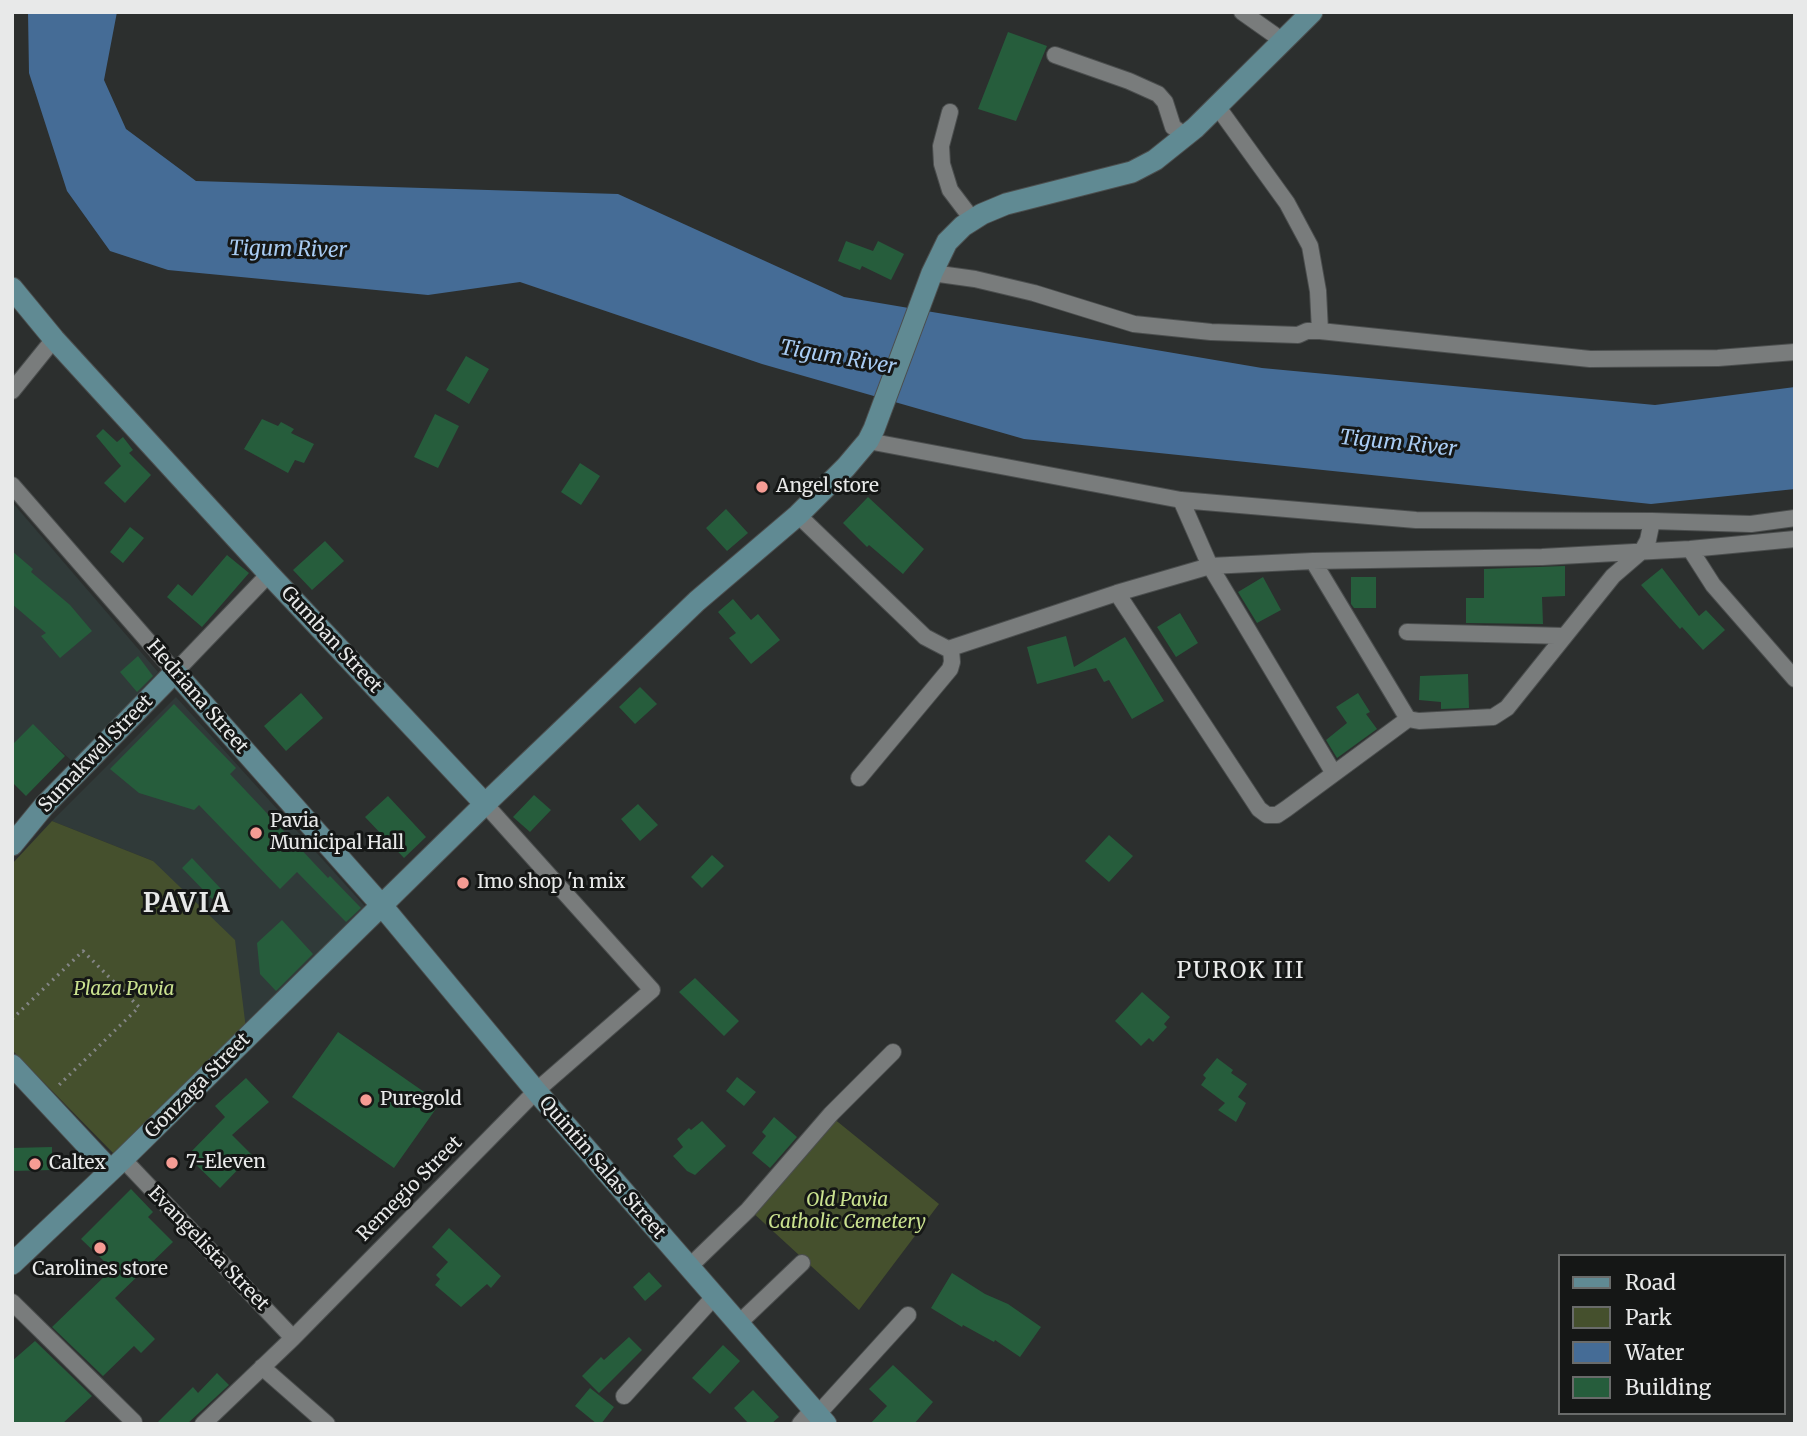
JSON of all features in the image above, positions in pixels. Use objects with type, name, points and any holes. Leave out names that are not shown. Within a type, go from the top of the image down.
[{"type":"street","points":[[1242,12],[1283,41]]},
{"type":"street","points":[[1312,12],[1186,136],[1155,160],[1132,172],[1006,204],[972,219],[947,243],[929,280],[871,435],[1181,500],[1416,520],[1751,524],[1795,518]]},
{"type":"street","points":[[1055,55],[1158,94],[1165,102],[1174,127],[1186,136]]},
{"type":"street","points":[[1217,106],[1287,203],[1310,246],[1318,291],[1320,331]]},
{"type":"street","points":[[950,112],[941,146],[942,164],[950,190],[972,219]]},
{"type":"street","points":[[929,280],[975,279],[1034,293],[1134,324],[1211,332],[1298,335],[1307,331],[1320,331],[1590,359],[1718,358],[1795,352]]},
{"type":"street","name":"Gumban Street","points":[[12,288],[54,339],[485,804],[652,990]]},
{"type":"street","points":[[12,391],[54,339]]},
{"type":"street","name":"Gonzaga Street","points":[[12,1264],[697,601],[799,515],[871,435]]},
{"type":"street","name":"Hedriana Street","points":[[12,485],[383,907]]},
{"type":"street","points":[[1181,500],[1210,566],[1333,772]]},
{"type":"street","points":[[799,515],[925,637],[937,645],[951,649],[1117,593],[1210,566],[1313,561],[1542,557],[1795,539]]},
{"type":"street","points":[[1117,593],[1259,809],[1267,816],[1277,815],[1408,719],[1493,717],[1501,714],[1613,576],[1642,551],[1648,540],[1652,521]]},
{"type":"street","points":[[1689,548],[1713,585],[1795,678]]},
{"type":"street","points":[[1313,561],[1408,719]]},
{"type":"street","name":"Sumakwel Street","points":[[12,845],[44,806],[269,574]]},
{"type":"street","points":[[1407,632],[1565,636]]},
{"type":"street","points":[[859,778],[950,669],[951,649]]},
{"type":"street","name":"Quintin Salas Street","points":[[383,907],[536,1091],[738,1324],[814,1418]]},
{"type":"street","name":"Remegio Street","points":[[203,1424],[293,1338],[536,1091],[652,990]]},
{"type":"street","points":[[688,1268],[748,1210],[831,1114],[893,1052]]},
{"type":"street","name":"Evangelista Street","points":[[12,1065],[43,1100],[117,1165],[293,1338]]},
{"type":"street","points":[[738,1324],[802,1263]]},
{"type":"street","points":[[624,1396],[714,1297]]},
{"type":"street","points":[[12,1302],[134,1422]]},
{"type":"street","points":[[814,1418],[908,1315]]},
{"type":"street","points":[[262,1367],[327,1424]]},
{"type":"path","points":[[12,1019],[83,951],[139,1007],[43,1100]]},
{"type":"shaded area","points":[[12,502],[158,672],[74,763],[33,725],[12,745]]},
{"type":"shaded area","points":[[176,697],[371,913],[246,1029],[153,861],[52,821]]},
{"type":"green space","name":"Plaza Pavia","points":[[52,821],[153,861],[235,940],[246,1029],[115,1155],[12,1050],[12,864]]},
{"type":"green space","name":"Old Pavia Catholic Cemetery","points":[[833,1118],[939,1204],[859,1310],[751,1211]]},
{"type":"water","name":"Tigum River","points":[[28,12],[117,12],[104,80],[126,129],[196,181],[618,194],[844,297],[1262,368],[1655,405],[1795,387],[1795,489],[1651,504],[1024,439],[762,364],[520,282],[428,295],[168,270],[110,251],[67,191],[29,73]]},
{"type":"building","points":[[1008,32],[1047,46],[1016,121],[978,109]]},
{"type":"building","points":[[846,241],[873,251],[878,241],[904,254],[891,280],[862,266],[860,270],[838,261]]},
{"type":"building","points":[[466,356],[489,369],[469,404],[446,390]]},
{"type":"building","points":[[435,414],[459,426],[438,468],[414,457]]},
{"type":"building","points":[[262,419],[278,426],[281,422],[294,429],[291,433],[314,444],[304,463],[295,460],[288,473],[244,449]]},
{"type":"building","points":[[103,429],[117,442],[123,437],[133,450],[129,453],[151,475],[125,503],[104,483],[121,466],[96,436]]},
{"type":"building","points":[[580,463],[600,476],[581,505],[561,492]]},
{"type":"building","points":[[868,497],[924,549],[903,574],[869,545],[867,547],[843,523]]},
{"type":"building","points":[[726,509],[748,533],[727,551],[706,528]]},
{"type":"building","points":[[130,527],[144,538],[123,563],[110,552]]},
{"type":"building","points":[[325,541],[344,561],[312,590],[293,570]]},
{"type":"building","points":[[12,551],[33,569],[31,572],[70,605],[92,631],[60,658],[41,636],[46,633],[12,604]]},
{"type":"building","points":[[227,555],[249,573],[202,627],[167,597],[178,584],[192,596]]},
{"type":"building","points":[[1565,566],[1565,596],[1542,597],[1543,624],[1466,623],[1466,598],[1484,598],[1484,569]]},
{"type":"building","points":[[1662,568],[1699,616],[1706,610],[1725,630],[1703,650],[1682,627],[1680,629],[1641,585]]},
{"type":"building","points":[[1263,577],[1281,610],[1257,623],[1238,592]]},
{"type":"building","points":[[1351,577],[1376,577],[1376,608],[1354,608],[1351,604]]},
{"type":"building","points":[[733,599],[751,620],[758,614],[780,640],[751,664],[729,638],[736,633],[718,612]]},
{"type":"building","points":[[1180,613],[1198,643],[1176,657],[1157,627]]},
{"type":"building","points":[[1066,636],[1074,667],[1125,637],[1164,701],[1132,719],[1109,680],[1104,682],[1096,668],[1037,684],[1027,647]]},
{"type":"building","points":[[138,656],[153,676],[137,692],[120,672]]},
{"type":"building","points":[[1468,674],[1469,708],[1441,709],[1441,702],[1419,700],[1420,676]]},
{"type":"building","points":[[640,687],[657,704],[635,724],[619,707]]},
{"type":"building","points":[[301,693],[323,718],[286,751],[264,726]]},
{"type":"building","points":[[1358,693],[1370,712],[1366,714],[1377,729],[1337,758],[1326,740],[1347,723],[1336,707]]},
{"type":"building","points":[[174,704],[236,768],[230,774],[328,878],[330,876],[361,908],[346,922],[297,872],[280,889],[199,805],[194,810],[139,793],[110,769]]},
{"type":"building","points":[[33,724],[65,756],[26,796],[12,782],[12,745]]},
{"type":"building","points":[[534,795],[551,810],[530,832],[513,817]]},
{"type":"building","points":[[388,796],[426,837],[404,858],[365,817]]},
{"type":"building","points":[[638,804],[658,825],[640,841],[621,819]]},
{"type":"building","points":[[1109,835],[1133,856],[1109,882],[1085,861]]},
{"type":"building","points":[[712,855],[724,866],[702,888],[691,877]]},
{"type":"building","points":[[192,858],[222,890],[212,899],[182,868]]},
{"type":"building","points":[[282,920],[313,954],[276,991],[260,974],[257,943]]},
{"type":"building","points":[[695,978],[739,1021],[724,1036],[679,992]]},
{"type":"building","points":[[1142,992],[1170,1017],[1164,1024],[1167,1027],[1153,1042],[1149,1038],[1141,1046],[1115,1021]]},
{"type":"building","name":"Puregold","points":[[338,1032],[440,1103],[394,1168],[292,1097]]},
{"type":"building","points":[[1217,1058],[1233,1070],[1231,1073],[1247,1084],[1238,1097],[1246,1103],[1236,1122],[1218,1110],[1225,1103],[1201,1085],[1206,1078],[1203,1075]]},
{"type":"building","points":[[737,1077],[756,1092],[744,1106],[726,1091]]},
{"type":"building","points":[[246,1078],[269,1102],[232,1135],[252,1155],[220,1188],[187,1156],[225,1117],[215,1106]]},
{"type":"building","points":[[774,1117],[797,1137],[770,1168],[752,1153],[766,1136],[762,1132]]},
{"type":"building","points":[[702,1121],[726,1146],[695,1175],[687,1171],[673,1156],[683,1147],[677,1139]]},
{"type":"building","points":[[52,1147],[52,1170],[12,1171],[12,1148]]},
{"type":"building","points":[[131,1189],[153,1212],[148,1217],[173,1242],[115,1298],[155,1339],[141,1353],[134,1346],[103,1376],[52,1327],[108,1273],[102,1267],[106,1263],[81,1239]]},
{"type":"building","points":[[449,1228],[501,1276],[491,1288],[487,1284],[461,1307],[435,1285],[440,1279],[436,1275],[448,1262],[432,1247]]},
{"type":"building","points":[[649,1272],[662,1286],[645,1301],[633,1287]]},
{"type":"building","points":[[952,1273],[985,1294],[1008,1304],[1041,1327],[1020,1357],[995,1340],[994,1342],[963,1325],[962,1327],[931,1308]]},
{"type":"building","points":[[629,1337],[642,1350],[599,1393],[582,1376],[601,1357],[604,1360]]},
{"type":"building","points":[[35,1341],[92,1396],[62,1424],[12,1424],[12,1361]]},
{"type":"building","points":[[723,1345],[740,1361],[710,1394],[692,1378]]},
{"type":"building","points":[[893,1365],[933,1402],[914,1424],[870,1424],[887,1406],[869,1389]]},
{"type":"building","points":[[217,1373],[229,1385],[187,1424],[156,1424],[193,1387],[198,1393]]},
{"type":"building","points":[[590,1388],[614,1407],[601,1424],[597,1424],[575,1406]]},
{"type":"building","points":[[753,1390],[779,1417],[771,1424],[749,1424],[734,1408]]},
{"type":"place","name":"Angel store","points":[[762,487]]},
{"type":"place","name":"Pavia Municipal Hall","points":[[256,833]]},
{"type":"place","name":"Imo shop 'n mix","points":[[463,883]]},
{"type":"place","name":"Puregold","points":[[366,1100]]},
{"type":"place","name":"7-Eleven","points":[[172,1163]]},
{"type":"place","name":"Caltex","points":[[35,1164]]},
{"type":"place","name":"Carolines store","points":[[100,1248]]},
{"type":"district","name":"PAVIA","points":[[187,905]]},
{"type":"district","name":"PUROK III","points":[[1241,971]]}]
